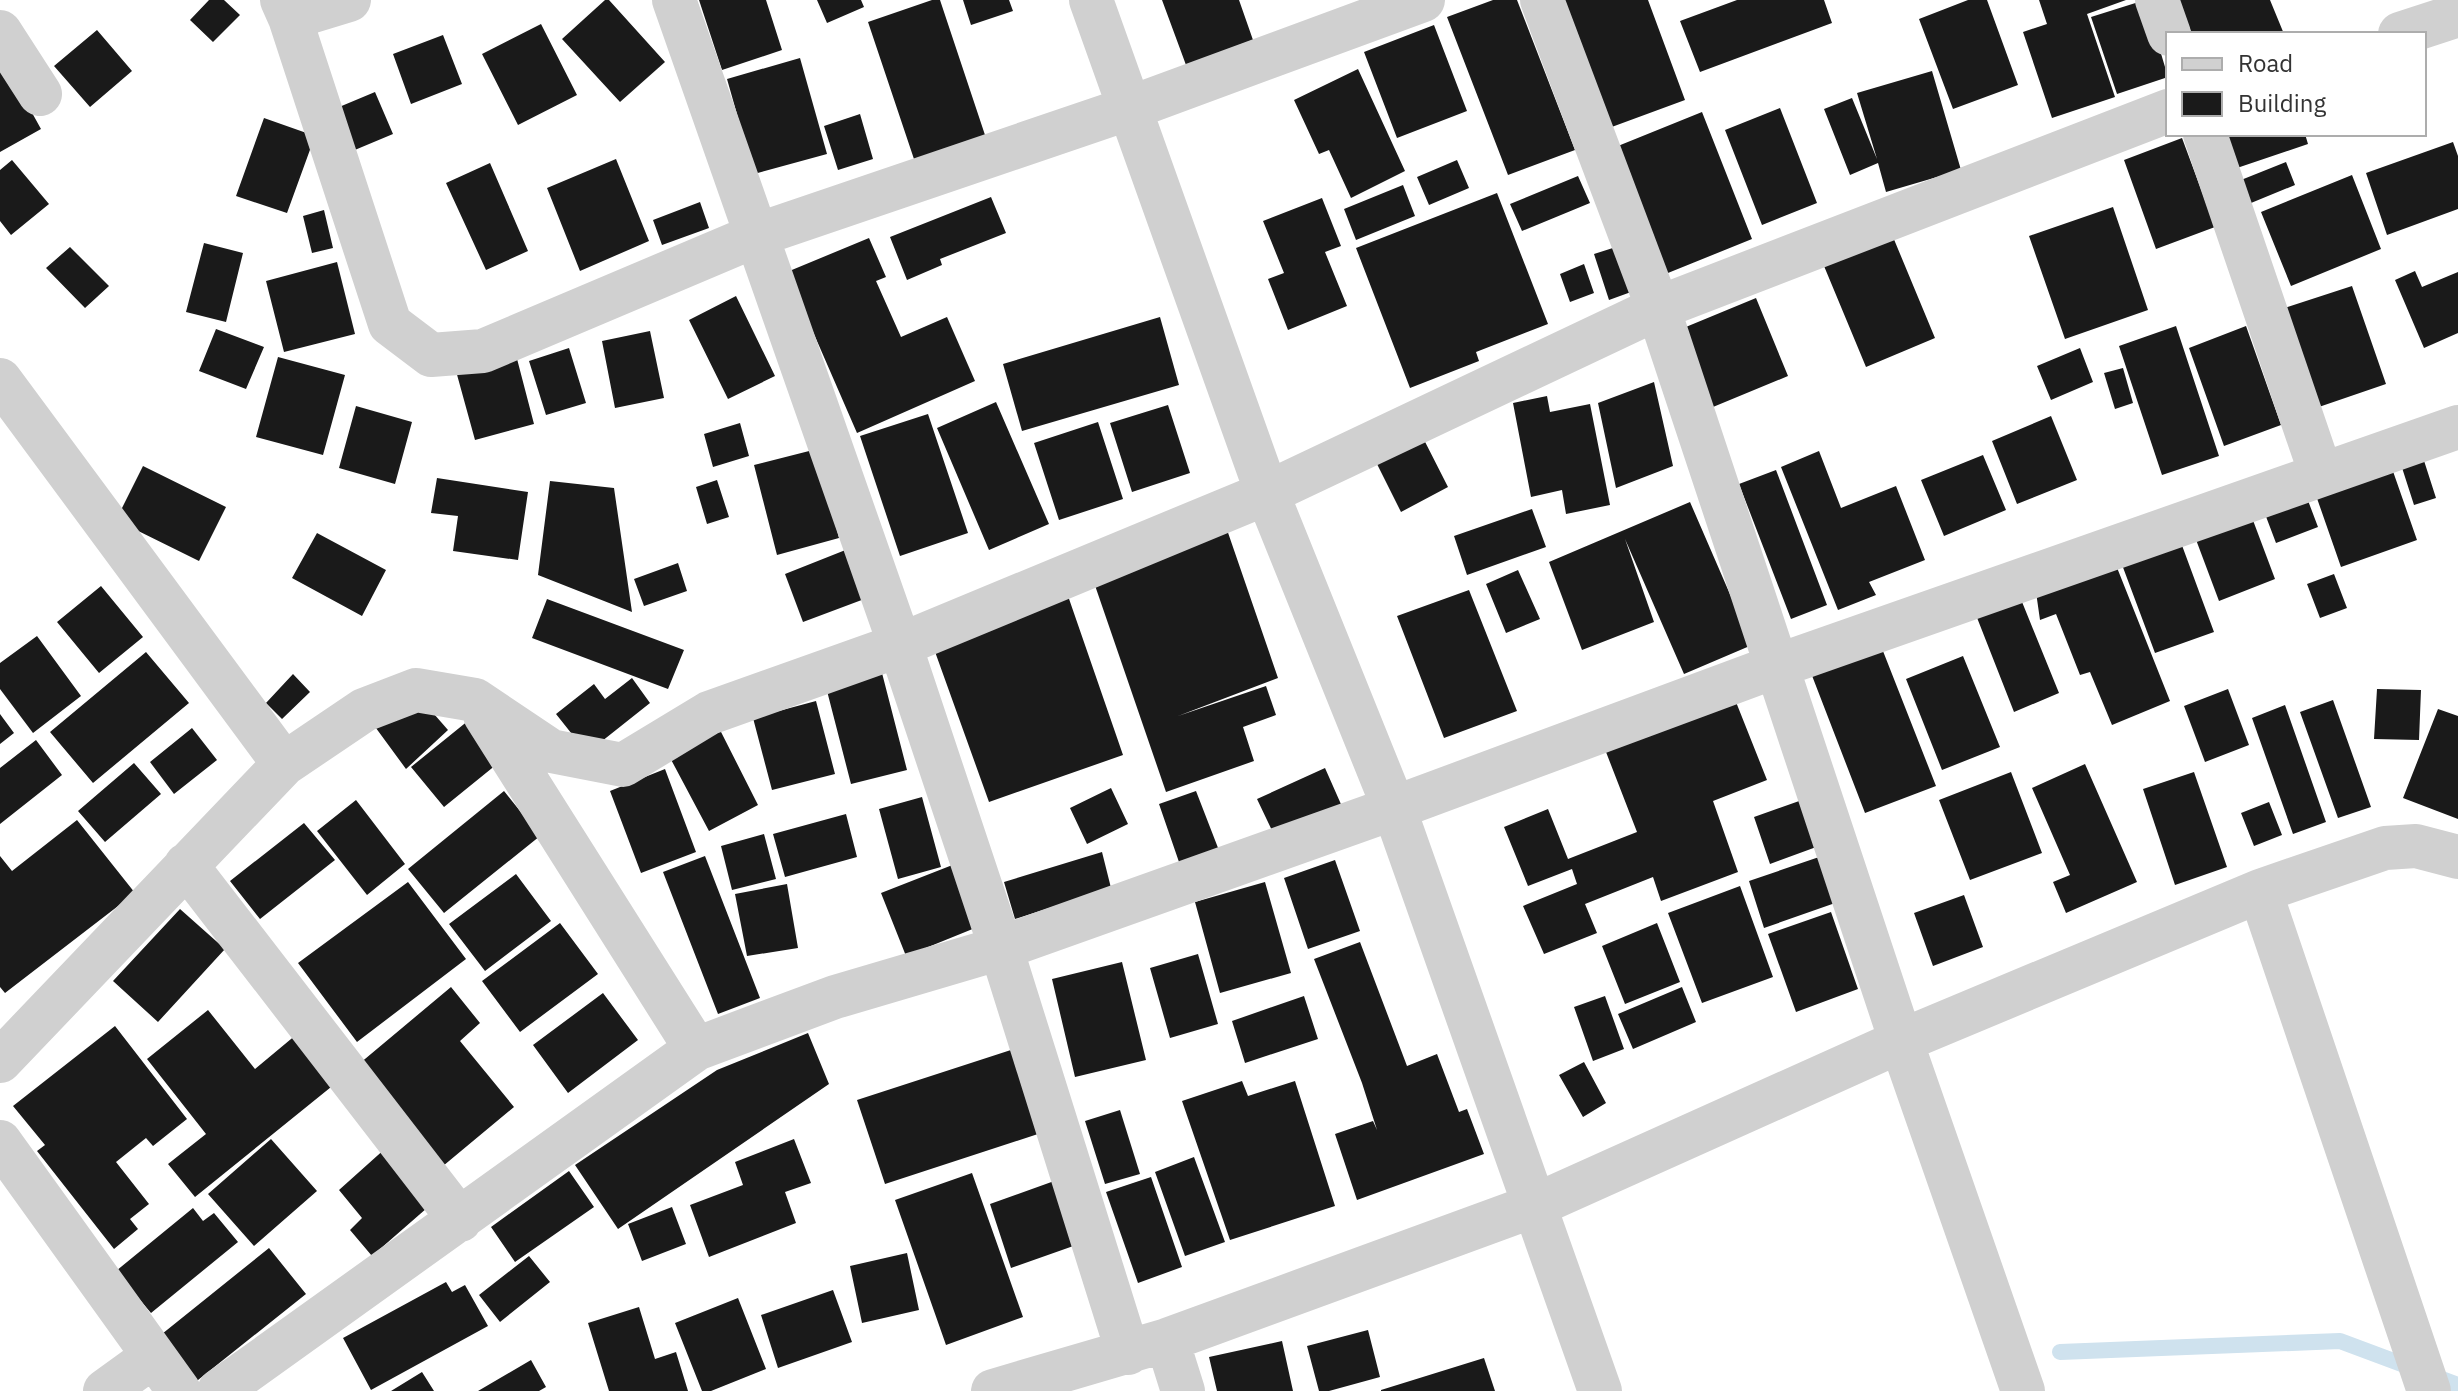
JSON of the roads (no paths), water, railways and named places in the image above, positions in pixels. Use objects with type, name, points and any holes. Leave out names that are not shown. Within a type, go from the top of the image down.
[{"type":"street","points":[[349,0],[286,9],[390,324],[431,355],[483,351],[757,235],[1130,108],[1423,0]]},
{"type":"street","points":[[674,0],[900,645],[1001,948],[1148,1347],[1183,1391]]},
{"type":"street","points":[[1091,0],[1267,493],[1394,808],[1600,1391]]},
{"type":"street","points":[[1542,0],[1658,308],[1901,1041],[2023,1391]]},
{"type":"street","points":[[2157,0],[2168,32]]},
{"type":"street","points":[[2406,32],[2455,14]]},
{"type":"street","points":[[0,32],[40,94]]},
{"type":"street","points":[[0,1061],[284,764],[364,710],[416,690],[475,700],[551,751],[623,765],[709,713],[900,645],[1267,493],[1658,308],[2166,112]]},
{"type":"street","points":[[2206,136],[2321,474]]},
{"type":"street","points":[[0,380],[284,764]]},
{"type":"street","points":[[219,1391],[696,1049],[835,997],[1001,948],[1394,808],[1777,666],[2321,474],[2455,435]]},
{"type":"street","points":[[475,700],[696,1049]]},
{"type":"street","points":[[993,1391],[1148,1347],[1536,1205],[1901,1041],[2260,891],[2385,848],[2416,846],[2458,857]]},
{"type":"street","points":[[186,865],[460,1220]]},
{"type":"street","points":[[2260,891],[2429,1391]]},
{"type":"street","points":[[0,1142],[179,1391]]},
{"type":"street","points":[[105,1391],[152,1357]]},
{"type":"waterway","points":[[2060,1352],[2340,1341],[2458,1385]]}]
